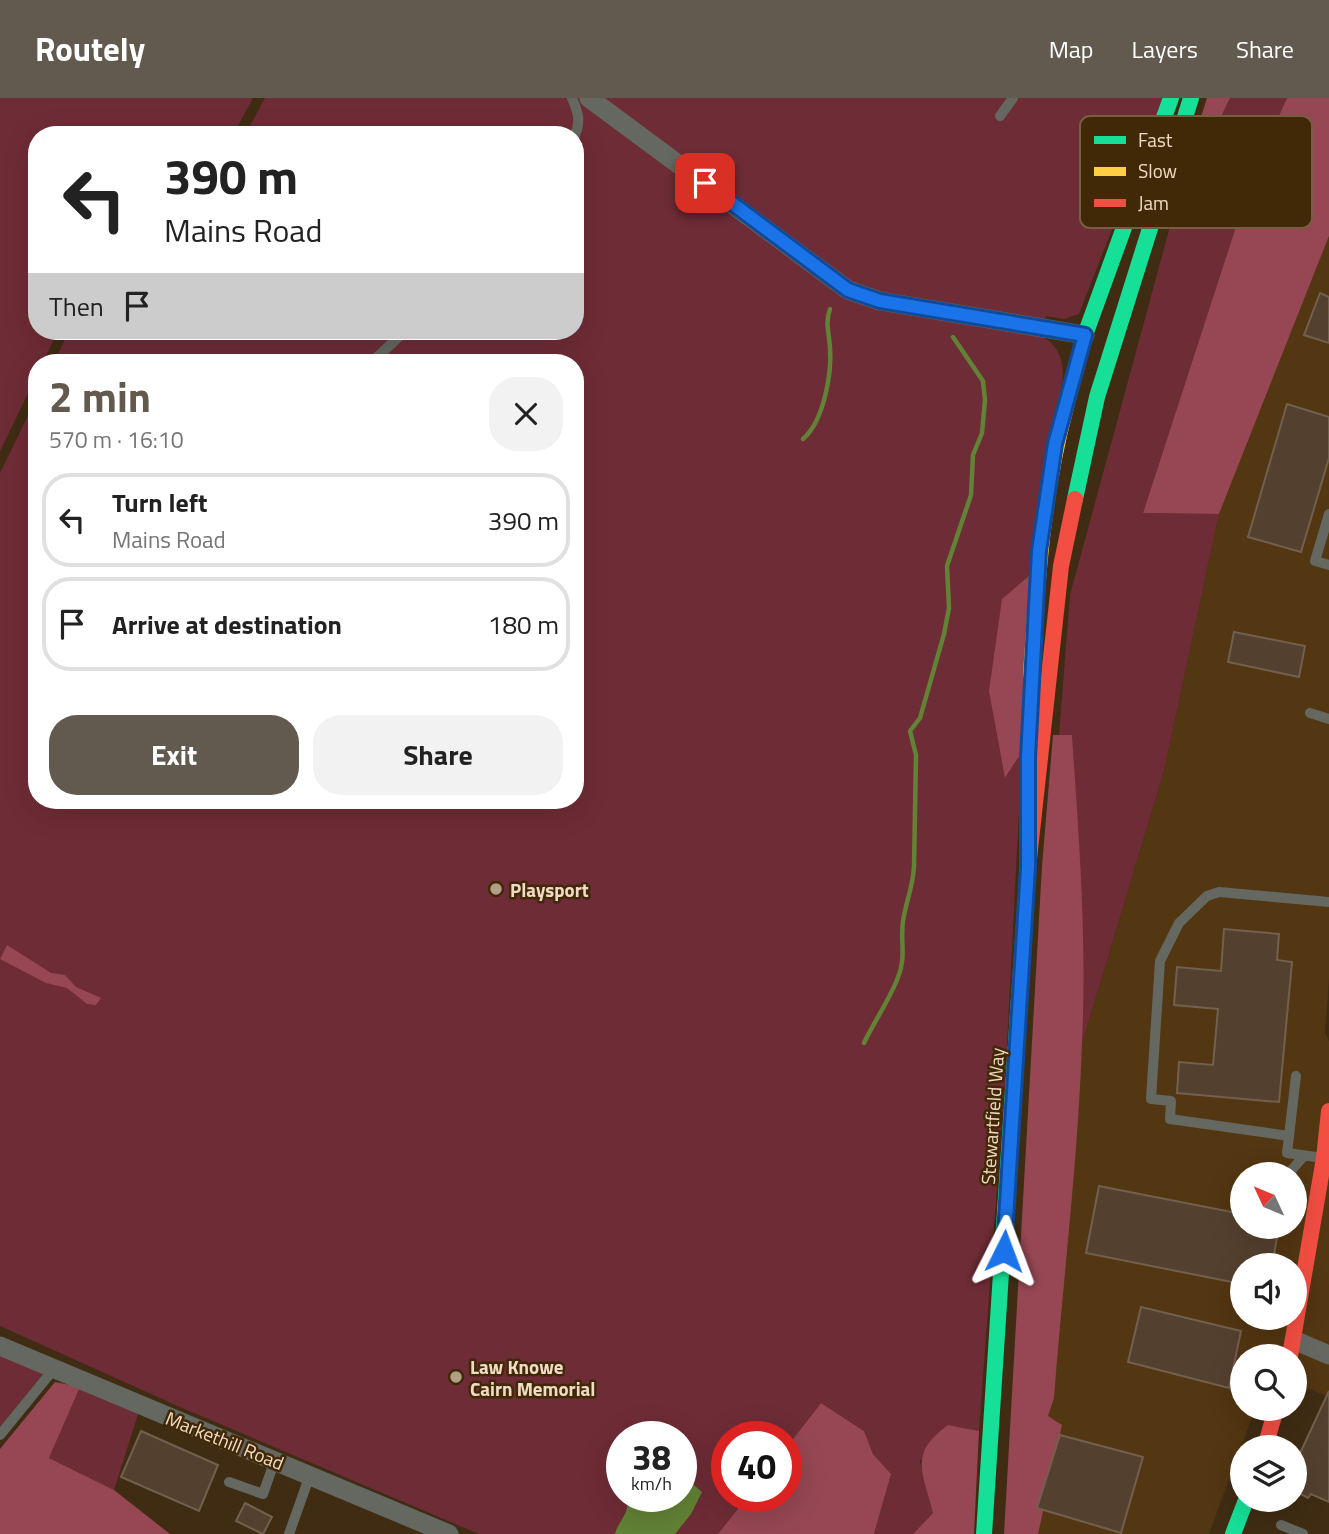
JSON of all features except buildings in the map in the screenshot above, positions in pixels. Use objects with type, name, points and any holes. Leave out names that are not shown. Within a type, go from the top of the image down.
[{"type":"street","points":[[589,98],[848,290],[880,301],[1085,335]]},
{"type":"street","name":"Stewartfield Way","points":[[1164,116],[1171,98]]},
{"type":"street","name":"Stewartfield Way","points":[[1185,116],[1191,98]]},
{"type":"street","name":"Stewartfield Way","points":[[1028,868],[1028,757],[1039,551],[1055,444],[1085,335],[1124,228]]},
{"type":"street","name":"Stewartfield Way","points":[[984,1534],[1028,868],[1061,566],[1080,467],[1118,326],[1149,228]]},
{"type":"street","points":[[1293,1344],[1324,1158],[1329,1111]]},
{"type":"street","name":"Markethill Road","points":[[0,1346],[449,1534]]},
{"type":"street","points":[[1307,1350],[1329,1354]]},
{"type":"street","points":[[1233,1534],[1241,1512]]},
{"type":"lane","points":[[572,98],[578,113],[579,126]]},
{"type":"lane","points":[[1000,116],[1013,98]]},
{"type":"lane","points":[[381,354],[395,340]]},
{"type":"lane","points":[[1329,514],[1315,561],[1329,565]]},
{"type":"lane","points":[[1310,713],[1329,719]]},
{"type":"lane","points":[[1289,1136],[1170,1119],[1171,1101],[1151,1099],[1160,961],[1179,923],[1206,896],[1219,892],[1329,902]]},
{"type":"lane","points":[[1296,1076],[1287,1153],[1324,1158]]},
{"type":"lane","points":[[1299,1162],[1304,1156]]},
{"type":"lane","points":[[0,1435],[53,1370]]},
{"type":"lane","points":[[229,1482],[263,1494],[275,1460]]},
{"type":"lane","points":[[289,1534],[310,1475]]},
{"type":"lane","points":[[1281,1525],[1303,1534]]},
{"type":"shaded area","points":[[0,98],[253,98],[238,126],[28,126],[28,340],[54,340],[47,354],[28,354],[28,393],[0,451]]},
{"type":"shaded area","name":"Playsport","points":[[265,98],[1163,98],[1156,116],[1080,116],[1080,228],[1112,228],[1079,314],[1064,319],[1046,316],[1040,335],[1058,352],[1063,376],[1006,777],[1022,752],[1006,1065],[979,1431],[948,1425],[920,1461],[933,1513],[913,1534],[874,1534],[891,1474],[873,1454],[864,1431],[821,1403],[802,1427],[802,1421],[711,1421],[711,1512],[735,1512],[718,1534],[479,1534],[180,1407],[0,1326],[0,473],[28,415],[28,809],[584,809],[584,354],[58,354],[65,340],[584,340],[584,126],[250,126]]},
{"type":"shaded area","points":[[1207,98],[1230,98],[1221,116],[1201,116]]},
{"type":"shaded area","points":[[1230,98],[1287,98],[1279,116],[1221,116]]},
{"type":"shaded area","points":[[1287,98],[1329,98],[1329,236],[1219,514],[1143,513],[1236,228],[1312,228],[1312,116],[1279,116]]},
{"type":"shaded area","points":[[1170,228],[1236,228],[1143,513],[1219,514],[1164,771],[1082,1044],[1080,890],[1072,736],[1059,735],[1070,595]]},
{"type":"shaded area","points":[[1329,236],[1329,979],[1325,1033],[1329,1041],[1329,1397],[1307,1388],[1307,1344],[1230,1344],[1230,1421],[1251,1421],[1245,1435],[1230,1435],[1230,1477],[1209,1534],[1034,1534],[1048,1417],[1082,1044],[1164,771],[1219,514]]},
{"type":"shaded area","points":[[1030,575],[1022,752],[1005,778],[989,691],[1002,599]]},
{"type":"shaded area","points":[[1053,735],[1072,735],[1084,966],[1074,1176],[1054,1398],[1048,1416],[1062,1425],[1038,1534],[1004,1534],[1042,866]]},
{"type":"shaded area","points":[[7,945],[51,973],[65,975],[76,987],[101,998],[96,1005],[87,1004],[67,988],[46,983],[0,959]]},
{"type":"shaded area","points":[[0,1354],[44,1373],[0,1427]]},
{"type":"shaded area","points":[[55,1382],[80,1387],[49,1458],[114,1490],[170,1534],[0,1534],[0,1449]]},
{"type":"shaded area","points":[[80,1387],[139,1411],[114,1490],[49,1458]]},
{"type":"shaded area","points":[[821,1403],[864,1431],[873,1454],[891,1474],[874,1534],[718,1534],[735,1512],[802,1512],[802,1427]]},
{"type":"shaded area","points":[[948,1425],[979,1431],[974,1534],[913,1534],[933,1513],[923,1475],[923,1455],[935,1435]]},
{"type":"shaded area","points":[[697,1488],[702,1492],[697,1502]]},
{"type":"shaded area","points":[[626,1512],[692,1512],[675,1534],[615,1534]]},
{"type":"waterway","points":[[803,439],[816,421],[828,383],[830,309]]},
{"type":"waterway","points":[[864,1043],[893,988],[902,964],[902,929],[914,867],[916,755],[910,731],[920,718],[944,634],[949,608],[947,566],[971,495],[973,455],[982,433],[985,400],[983,381],[953,337]]},
{"type":"traffic: fast","points":[[1164,116],[1171,98]]},
{"type":"traffic: fast","points":[[1185,116],[1191,98]]},
{"type":"traffic: fast","points":[[1065,411],[1085,335],[1124,228]]},
{"type":"traffic: fast","points":[[1075,499],[1097,397],[1150,228]]},
{"type":"traffic: fast","points":[[984,1534],[1019,997]]},
{"type":"traffic: fast","points":[[1233,1534],[1241,1512]]},
{"type":"traffic: slow","points":[[1031,674],[1046,509],[1065,411]]},
{"type":"traffic: jam","points":[[1019,997],[1028,868],[1061,566],[1075,499]]},
{"type":"traffic: jam","points":[[1292,1344],[1324,1158],[1329,1111]]},
{"type":"traffic: jam","points":[[1268,1435],[1273,1421]]},
{"type":"place","name":"Playsport","points":[[496,889]]},
{"type":"place","name":"Law Knowe Cairn Memorial","points":[[456,1377]]},
{"type":"route","points":[[705,183],[848,290],[880,301],[1085,335],[1055,444],[1039,551],[1028,757],[1028,868],[1004,1251]]}]
